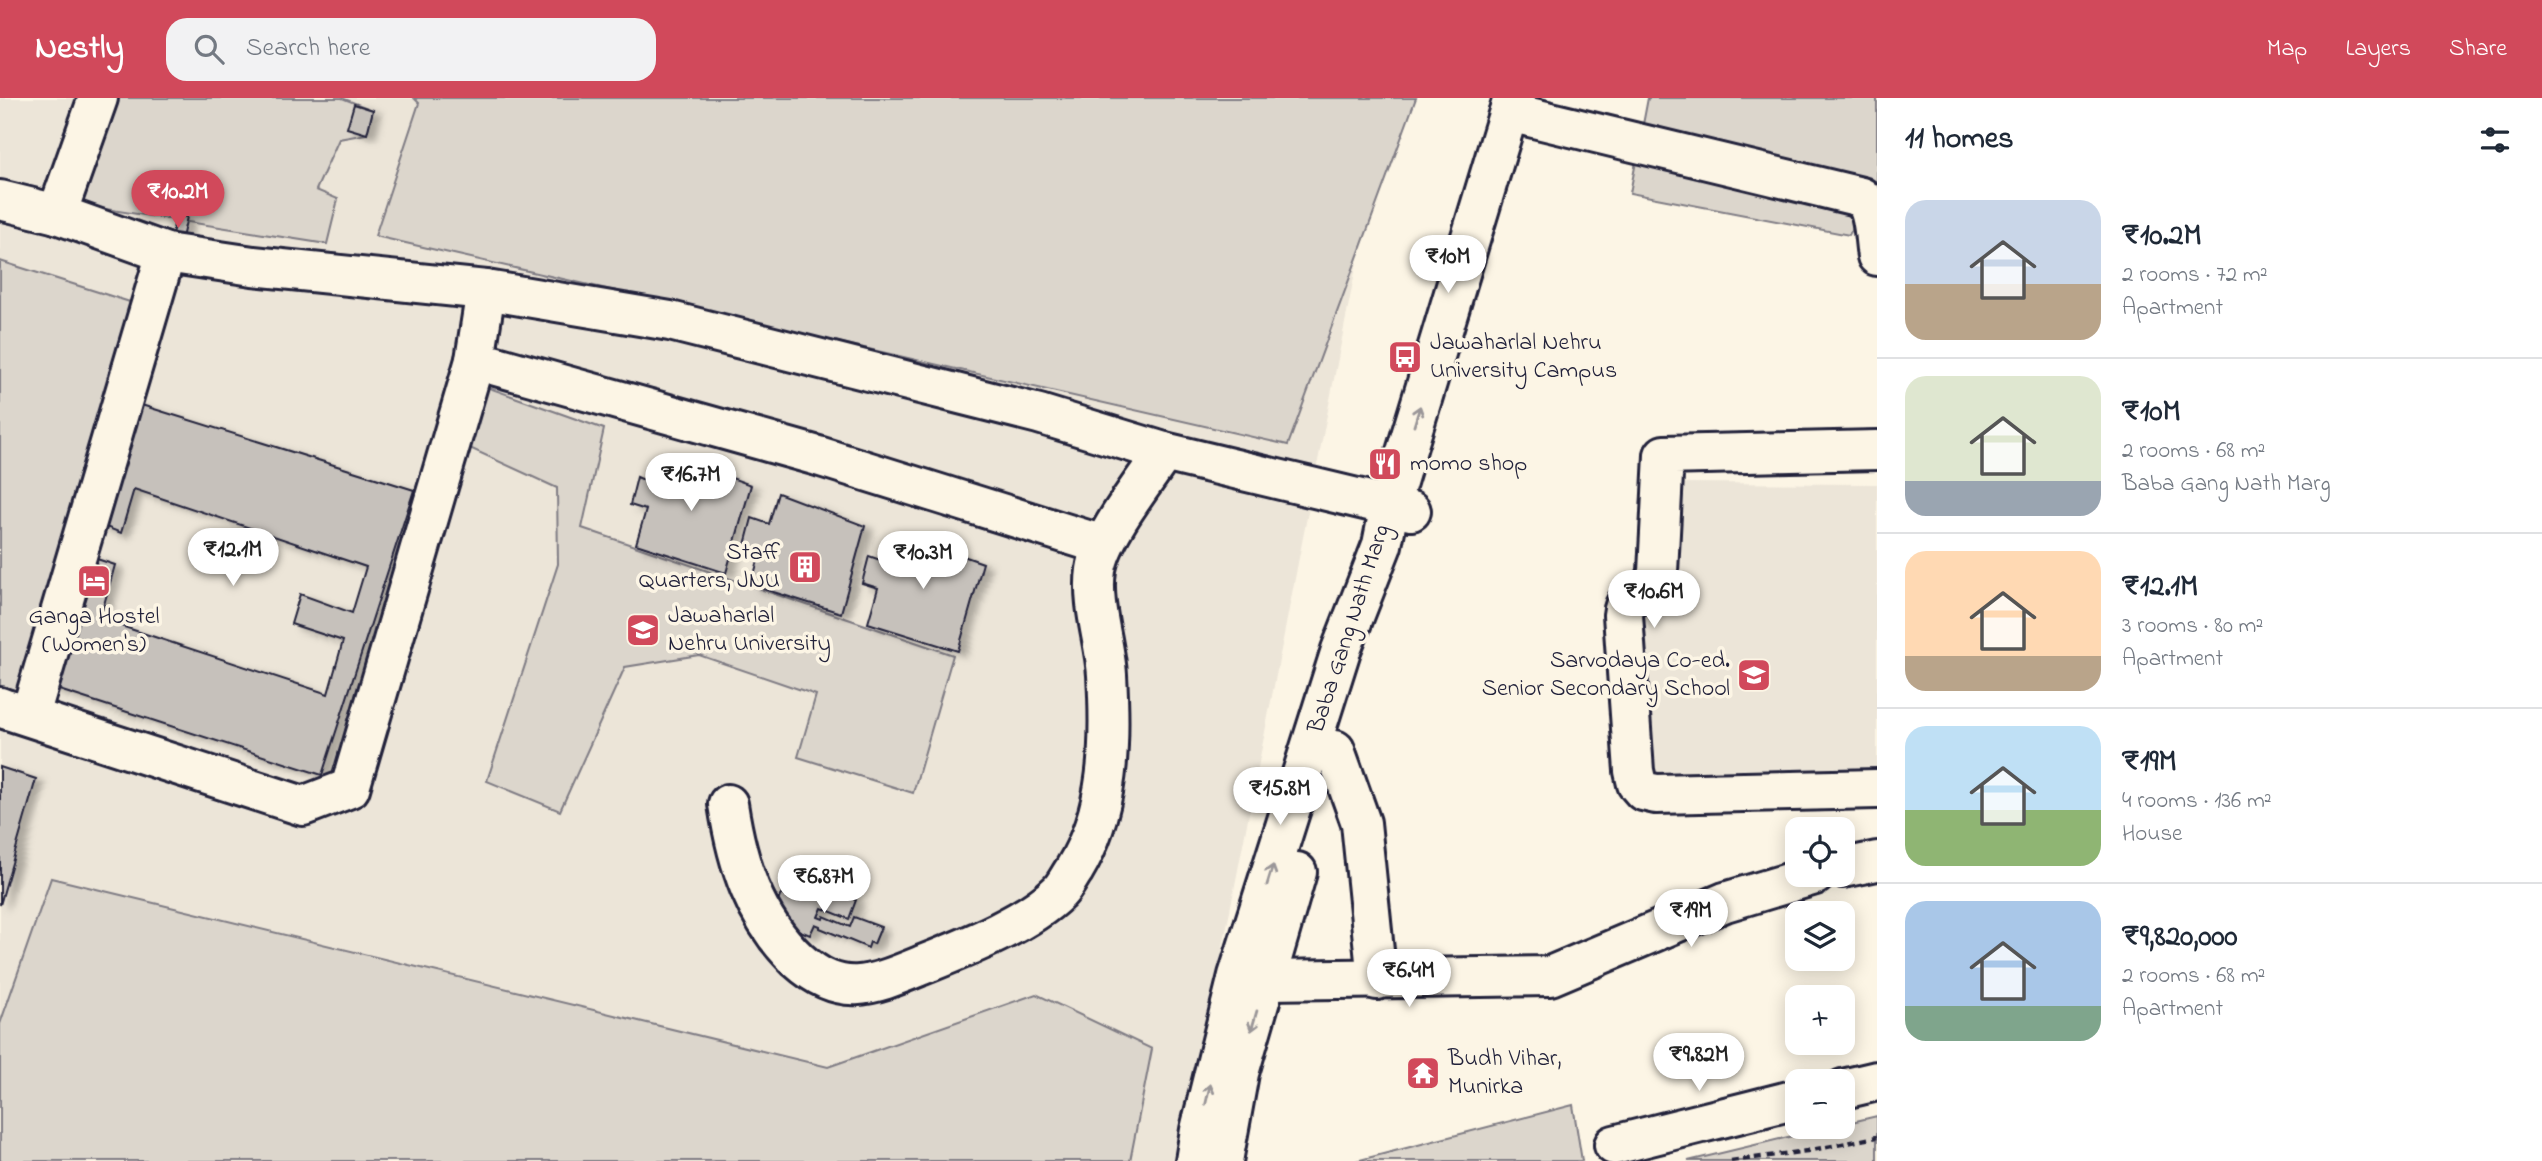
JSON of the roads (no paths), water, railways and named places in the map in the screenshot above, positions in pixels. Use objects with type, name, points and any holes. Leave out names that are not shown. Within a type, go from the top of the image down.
[{"type":"street","points":[[57,214],[97,98]]},
{"type":"street","points":[[1522,106],[1861,197],[1865,200],[1870,214],[1877,256]]},
{"type":"street","name":"Baba Gang Nath Marg","points":[[1195,1161],[1200,1130],[1238,976],[1341,650],[1382,545],[1400,508],[1427,475],[1452,391],[1522,106]]},
{"type":"street","points":[[0,200],[57,214],[166,253],[253,266],[486,290],[682,324],[1039,414],[1164,452],[1400,508]]},
{"type":"street","points":[[4,709],[19,712],[33,705],[166,253]]},
{"type":"street","points":[[4,709],[303,806],[350,788],[475,360],[486,290]]},
{"type":"street","points":[[475,360],[818,456],[1103,545]]},
{"type":"street","points":[[1877,450],[1664,455],[1658,572],[1655,583],[1646,592],[1627,602],[1623,615],[1634,771],[1637,784],[1643,791],[1656,794],[1877,789]]},
{"type":"street","points":[[728,804],[734,845],[752,898],[775,936],[813,973],[831,983],[855,985],[880,982],[944,956],[1011,924],[1061,891],[1088,846],[1100,813],[1109,728],[1107,673],[1095,592],[1096,569],[1103,545],[1164,452]]},
{"type":"street","name":"Baba Gang Nath Marg","points":[[1223,1161],[1239,1073],[1335,750],[1400,508]]},
{"type":"street","points":[[1335,750],[1361,823],[1377,980]]},
{"type":"street","points":[[1855,866],[1877,861]]},
{"type":"street","points":[[1267,981],[1550,976],[1725,902],[1785,884]]},
{"type":"street","points":[[1855,1086],[1877,1081]]},
{"type":"street","points":[[1614,1145],[1785,1102]]},
{"type":"place","name":"Jawaharlal Nehru University Campus","points":[[1405,357]]},
{"type":"place","name":"momo shop","points":[[1385,464]]},
{"type":"place","name":"Staff Quarters, JNU","points":[[805,567]]},
{"type":"place","name":"Ganga Hostel (Women's)","points":[[94,581]]},
{"type":"place","name":"Jawaharlal Nehru University","points":[[643,630]]},
{"type":"place","name":"Sarvodaya Co-ed. Senior Secondary School","points":[[1754,675]]},
{"type":"place","name":"Budh Vihar, Munirka","points":[[1423,1073]]}]
